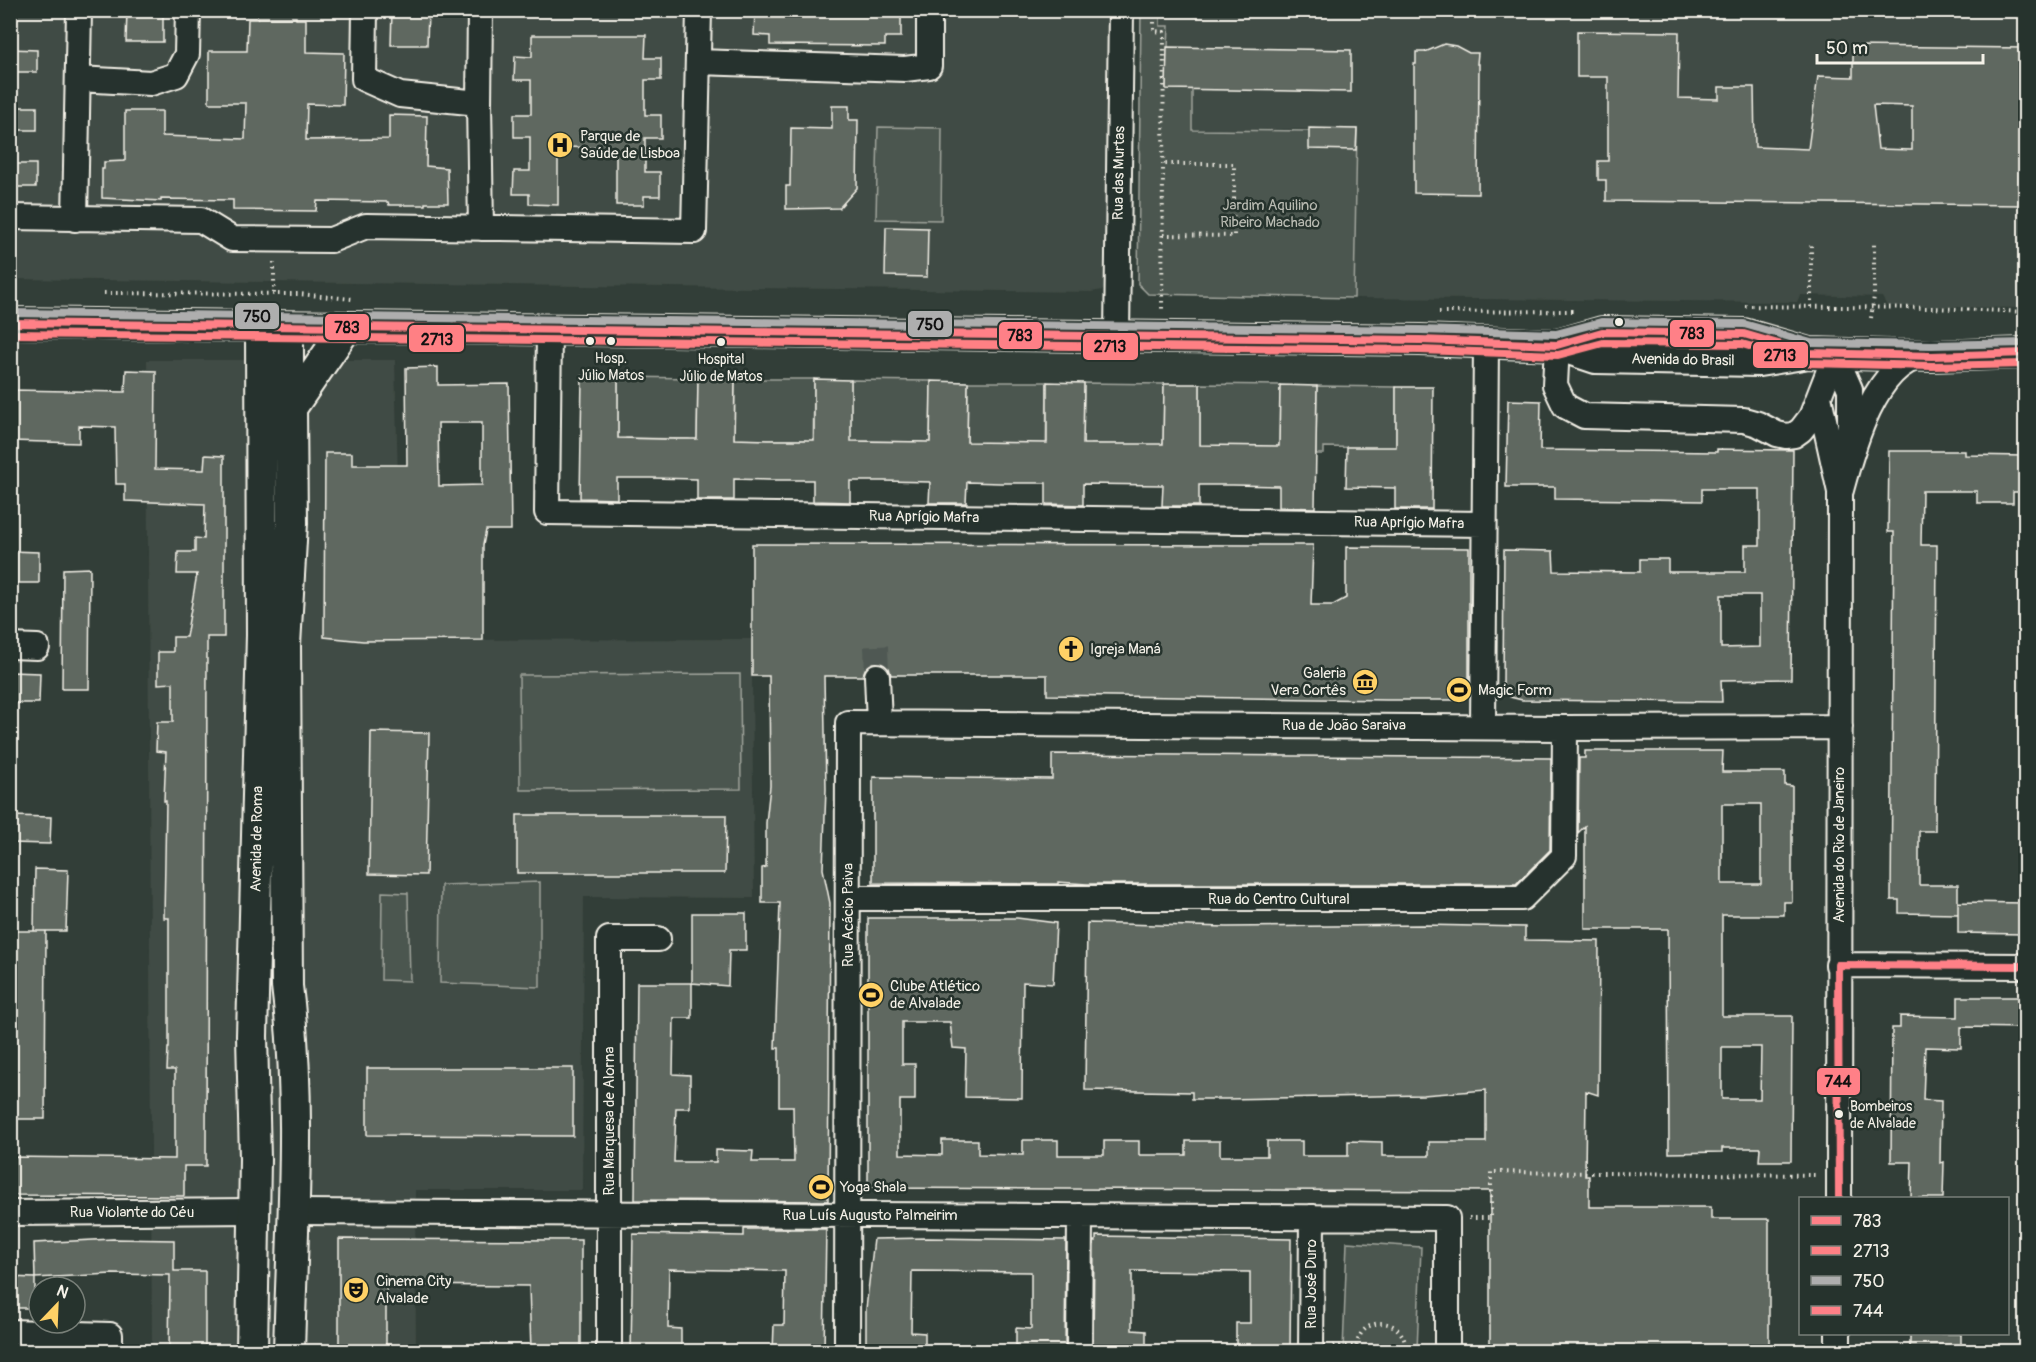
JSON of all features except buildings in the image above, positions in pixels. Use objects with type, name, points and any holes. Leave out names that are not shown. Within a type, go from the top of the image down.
[{"type":"main road","name":"Avenida do Brasil","points":[[10,323],[1420,340],[1557,345],[1602,332],[1744,334],[1822,354],[1932,356],[2025,353]]},
{"type":"main road","name":"Avenida de Roma","points":[[274,327],[288,369],[291,408],[292,523],[285,669],[287,986],[292,1031],[294,1112],[289,1352]]},
{"type":"main road","name":"Avenida de Roma","points":[[252,1352],[255,1159],[252,1035],[262,635],[274,327]]},
{"type":"main road","points":[[291,408],[346,328]]},
{"type":"main road","points":[[254,1211],[292,1212]]},
{"type":"street","points":[[75,219],[79,10]]},
{"type":"street","points":[[78,79],[151,83],[176,75],[187,54],[188,10]]},
{"type":"street","points":[[365,10],[364,79],[400,95],[479,103]]},
{"type":"street","points":[[480,10],[481,228]]},
{"type":"street","points":[[10,218],[201,220],[232,239],[331,240],[366,226],[694,231],[699,10]]},
{"type":"street","points":[[698,62],[905,69],[929,66],[929,10]]},
{"type":"street","name":"Rua das Murtas","points":[[1117,336],[1120,10]]},
{"type":"street","name":"Rua Aprígio Mafra","points":[[549,329],[547,512],[1484,524]]},
{"type":"street","name":"Rua Aprígio Mafra","points":[[1483,726],[1486,343]]},
{"type":"street","points":[[1557,345],[1555,385],[1564,406],[1584,416],[1744,420],[1786,436],[1794,435],[1812,417],[1819,397],[1822,354]]},
{"type":"street","name":"Avenida do Rio de Janeiro","points":[[1822,354],[1850,389],[1850,459]]},
{"type":"street","name":"Avenida do Rio de Janeiro","points":[[1840,492],[1850,459],[1874,398],[1888,376],[1899,365],[1909,360],[1932,356]]},
{"type":"street","name":"Avenida do Rio de Janeiro","points":[[1819,397],[1840,492],[1839,1187]]},
{"type":"street","points":[[10,646],[37,647]]},
{"type":"street","points":[[877,676],[879,723]]},
{"type":"street","name":"Rua de João Saraiva","points":[[848,723],[1564,728],[1839,727]]},
{"type":"street","name":"Rua Acácio Paiva","points":[[847,1352],[848,723]]},
{"type":"street","name":"Rua do Centro Cultural","points":[[848,898],[1522,898],[1564,856],[1564,728]]},
{"type":"street","name":"Rua Marquesa de Alorna","points":[[609,1352],[609,939],[658,939]]},
{"type":"street","points":[[1838,965],[2025,966]]},
{"type":"street","name":"Rua Violante do Céu","points":[[10,1213],[254,1211]]},
{"type":"street","name":"Rua Luís Augusto Palmeirim","points":[[292,1212],[1447,1218]]},
{"type":"street","points":[[1080,1216],[1080,1352]]},
{"type":"street","name":"Rua José Duro","points":[[1311,1352],[1312,1217]]},
{"type":"street","points":[[1447,1218],[1447,1352]]},
{"type":"street","points":[[10,1332],[110,1335],[110,1352]]},
{"type":"street","points":[[1838,1335],[1838,1352]]},
{"type":"path","points":[[1154,10],[1154,31],[1164,32],[1162,310]]},
{"type":"path","points":[[1163,236],[1234,236],[1234,164],[1164,164]]},
{"type":"path","points":[[274,239],[274,295]]},
{"type":"path","points":[[1811,241],[1811,307]]},
{"type":"path","points":[[1871,318],[1874,296],[1874,242]]},
{"type":"path","points":[[1743,306],[2025,312]]},
{"type":"path","points":[[1447,1218],[1491,1218],[1491,1172],[1839,1187]]},
{"type":"path","points":[[1356,1352],[1356,1342],[1361,1332],[1369,1325],[1382,1322],[1396,1328],[1403,1335],[1406,1352]]},
{"type":"shaded area","name":"Parque de Saúde de Lisboa","points":[[11,11],[1111,11],[1108,289],[1091,292],[11,279]]},
{"type":"shaded area","points":[[1160,11],[2025,11],[2025,308],[1887,306],[1882,297],[1800,295],[1797,302],[1354,298],[1357,129],[1192,130],[1166,89],[1169,26],[1160,26]]},
{"type":"shaded area","points":[[147,360],[395,360],[402,640],[755,639],[752,676],[754,898],[584,897],[582,1190],[415,1190],[416,1351],[152,1351]]},
{"type":"shaded area","points":[[10,1347],[97,1347],[97,1351],[11,1351]]},
{"type":"green space","name":"Jardim Aquilino Ribeiro Machado","points":[[1141,11],[1160,11],[1160,26],[1169,26],[1166,89],[1192,89],[1192,130],[1357,129],[1354,298],[1148,294],[1138,284]]},
{"type":"green space","points":[[878,127],[942,128],[941,220],[876,219]]},
{"type":"green space","points":[[618,377],[698,378],[697,447],[690,446],[689,439],[626,438],[618,445]]},
{"type":"green space","points":[[735,379],[814,379],[813,448],[806,440],[742,440],[734,447]]},
{"type":"green space","points":[[851,380],[931,381],[930,449],[922,442],[858,441],[850,448]]},
{"type":"green space","points":[[968,382],[1047,382],[1046,451],[967,450]]},
{"type":"green space","points":[[1084,383],[1164,384],[1163,452],[1155,445],[1091,444],[1083,451]]},
{"type":"green space","points":[[1200,384],[1280,385],[1279,454],[1200,453]]},
{"type":"green space","points":[[1317,386],[1396,387],[1396,455],[1388,448],[1324,447],[1324,454],[1316,454]]},
{"type":"green space","points":[[740,674],[741,789],[520,790],[519,675]]},
{"type":"green space","points":[[540,882],[540,987],[440,983],[441,885]]},
{"type":"green space","points":[[382,892],[408,893],[410,981],[381,980]]},
{"type":"green space","points":[[1347,1242],[1421,1247],[1417,1351],[1343,1351]]},
{"type":"tunnel","points":[[876,646],[877,676]]},
{"type":"transit line","name":"750","points":[[10,313],[1420,330],[1556,334],[1601,322],[1744,324],[1811,343],[1932,345],[2026,343]]},
{"type":"transit line","name":"783","points":[[10,323],[1420,340],[1557,345],[1602,332],[1744,334],[1809,353],[1932,356],[2026,353]]},
{"type":"transit line","name":"2713","points":[[10,334],[1420,350],[1558,355],[1603,343],[1742,344],[1809,363],[1932,366],[2026,364]]},
{"type":"transit line","name":"744","points":[[1838,965],[1839,1197]]},
{"type":"transit line","name":"744","points":[[1838,965],[2026,966]]},
{"type":"place","name":"Parque de Saúde de Lisboa","points":[[560,145]]},
{"type":"place","name":"Hosp. Júlio Matos","points":[[611,341]]},
{"type":"place","name":"Hospital Júlio de Matos","points":[[721,342]]},
{"type":"place","name":"Igreja Maná","points":[[1071,649]]},
{"type":"place","name":"Galeria Vera Cortês","points":[[1365,682]]},
{"type":"place","name":"Magic Form","points":[[1459,690]]},
{"type":"place","name":"Clube Atlético de Alvalade","points":[[871,995]]},
{"type":"place","name":"Bombeiros de Alvalade","points":[[1839,1114]]},
{"type":"place","name":"Yoga Shala","points":[[821,1187]]},
{"type":"place","name":"Cinema City Alvalade","points":[[356,1290]]}]
